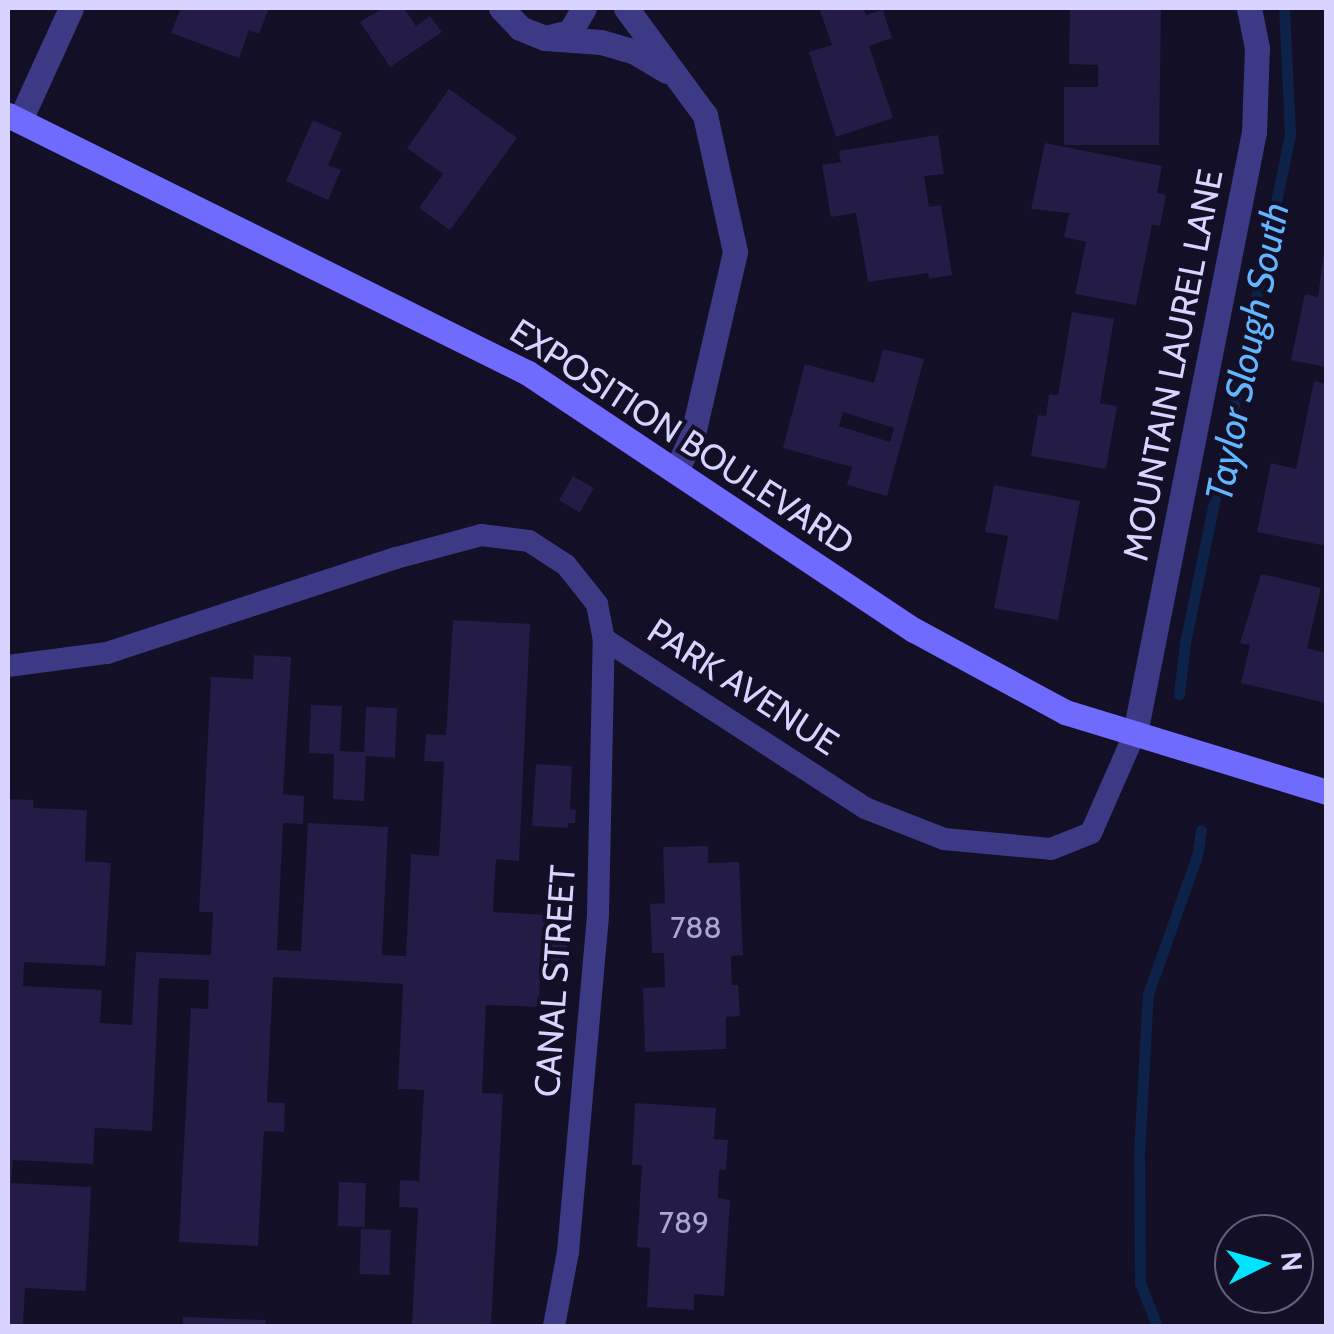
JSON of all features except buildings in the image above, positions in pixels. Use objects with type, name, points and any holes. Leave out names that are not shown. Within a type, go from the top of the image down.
[{"type":"street","points":[[14,117],[71,8]]},
{"type":"street","points":[[500,8],[520,28],[545,38],[602,42],[635,52],[678,78]]},
{"type":"street","points":[[545,38],[570,32],[584,8]]},
{"type":"street","points":[[626,8],[706,115],[736,252],[693,434],[676,472]]},
{"type":"street","name":"MOUNTAIN LAUREL LANE","points":[[1135,734],[1254,132],[1256,48],[1249,8]]},
{"type":"street","name":"EXPOSITION BOULEVARD","points":[[14,117],[528,373],[914,630],[1065,712],[1326,792]]},
{"type":"lane","name":"PARK AVENUE","points":[[8,666],[107,653],[396,558],[481,535],[530,541],[566,565],[597,604],[604,639],[865,808],[944,838],[1051,849],[1092,833],[1135,734]]},
{"type":"lane","name":"CANAL STREET","points":[[554,1326],[568,1252],[598,914],[604,639]]},
{"type":"waterway","name":"Taylor Slough South","points":[[1179,694],[1185,643],[1290,134],[1284,8]]},
{"type":"waterway","name":"Taylor Slough South","points":[[1157,1326],[1140,1283],[1139,1153],[1148,994],[1197,856],[1201,830]]}]
